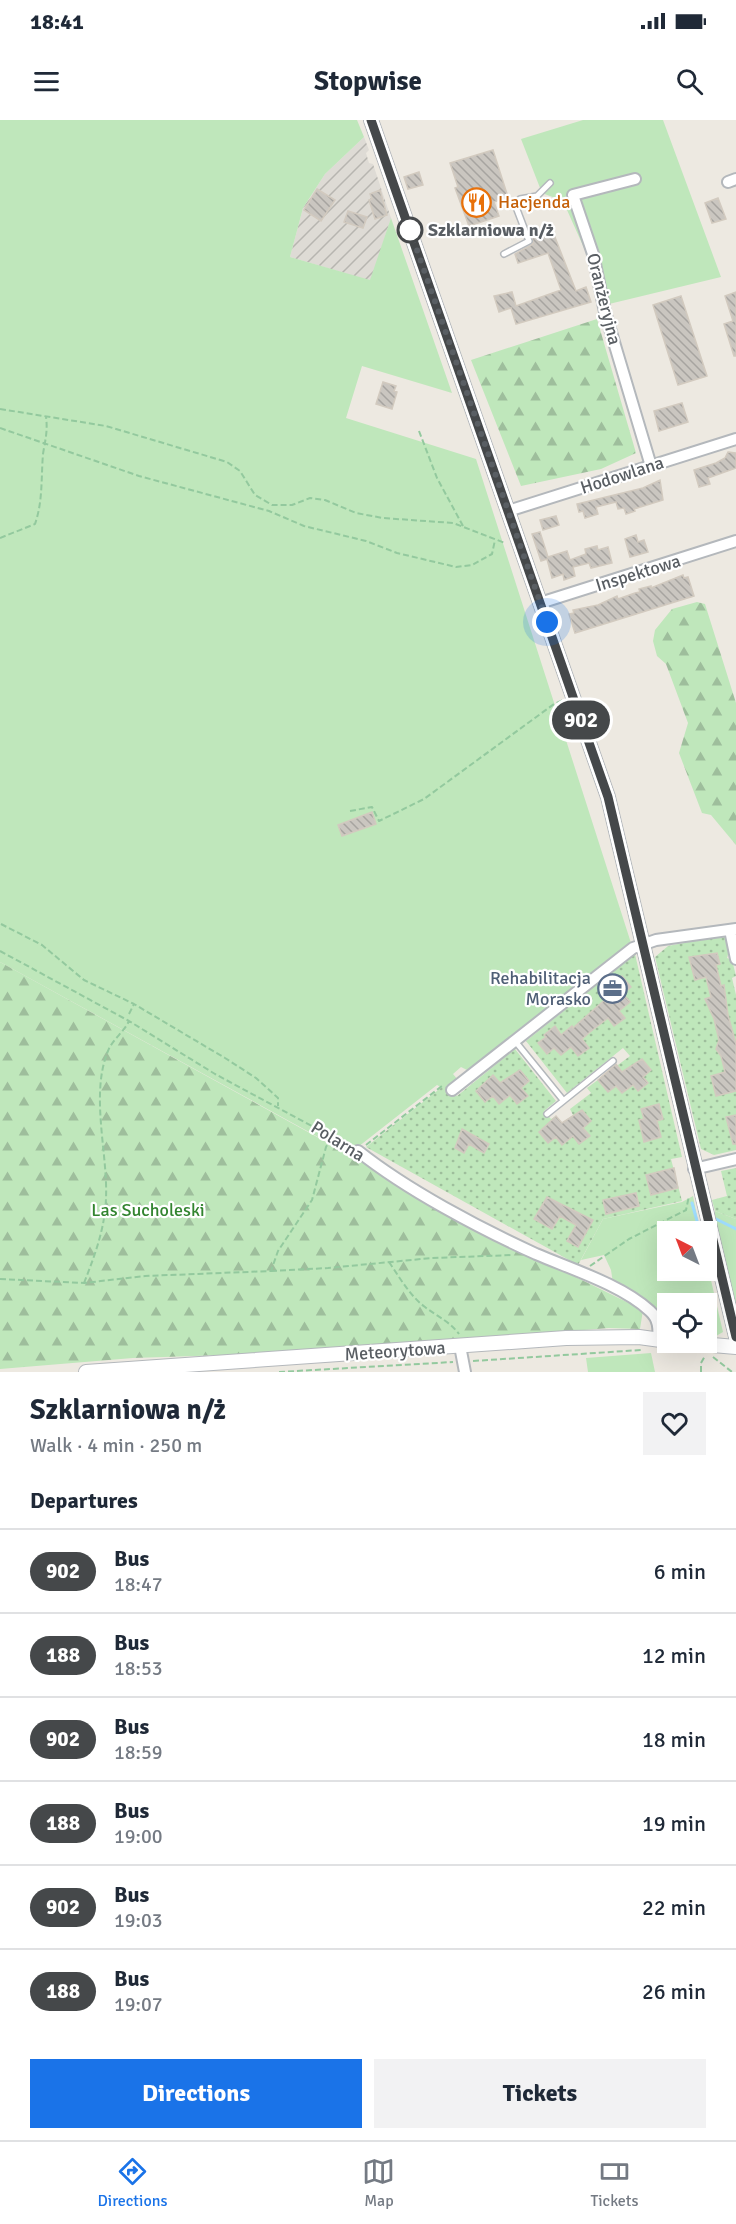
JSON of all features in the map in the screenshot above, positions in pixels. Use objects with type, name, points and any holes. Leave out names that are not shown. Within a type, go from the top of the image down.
[{"type":"street","points":[[371,120],[608,797],[644,943],[694,1169],[736,1337]]},
{"type":"street","name":"Oranżeryjna","points":[[635,179],[573,195],[593,254],[605,312],[651,466]]},
{"type":"street","name":"Hodowlana","points":[[508,511],[736,439]]},
{"type":"street","name":"Inspektowa","points":[[540,603],[736,542]]},
{"type":"street","points":[[452,1090],[633,948],[644,943],[733,930],[736,959]]},
{"type":"street","name":"Polarna","points":[[358,1151],[383,1171],[419,1192],[530,1251],[635,1299],[652,1312],[657,1320]]},
{"type":"street","points":[[694,1169],[736,1159]]},
{"type":"street","name":"Meteorytowa","points":[[86,1372],[574,1338],[639,1337],[657,1343]]},
{"type":"street","points":[[717,1345],[736,1347]]},
{"type":"street","points":[[460,1346],[464,1367]]},
{"type":"lane","points":[[504,254],[529,241],[516,207],[520,199],[537,196],[550,183]]},
{"type":"lane","points":[[515,1041],[563,1100]]},
{"type":"lane","points":[[547,1114],[613,1061]]},
{"type":"path","points":[[0,409],[106,426],[227,462],[240,471],[255,495],[272,505],[292,505],[310,498],[325,500],[356,513],[383,518],[440,521],[463,526],[522,550]]},
{"type":"path","points":[[0,538],[35,524],[41,506],[45,444],[48,434],[46,417]]},
{"type":"path","points":[[0,428],[139,476],[269,511],[304,526],[366,542],[397,553],[456,567],[472,565],[492,554],[495,538]]},
{"type":"path","points":[[419,431],[438,478],[463,526]]},
{"type":"path","points":[[350,810],[372,807],[379,821],[401,812],[424,799],[554,704]]},
{"type":"path","points":[[1,924],[42,945],[84,980],[134,1004],[256,1078],[278,1098],[278,1106]]},
{"type":"path","name":"Polarna","points":[[0,951],[129,1022],[215,1074],[358,1151]]},
{"type":"path","points":[[129,1014],[134,1004]]},
{"type":"path","points":[[84,1283],[100,1242],[106,1198],[100,1132],[103,1071],[108,1049],[129,1022]]},
{"type":"path","points":[[358,1151],[438,1088],[448,1086],[452,1090]]},
{"type":"path","points":[[271,1271],[278,1251],[312,1200],[326,1147],[332,1136]]},
{"type":"path","points":[[579,1273],[629,1239],[686,1210],[689,1194],[692,1192]]},
{"type":"path","points":[[0,1279],[84,1283],[145,1276],[271,1271],[432,1258],[507,1256],[530,1251]]},
{"type":"path","points":[[389,1262],[406,1287],[425,1307],[449,1321],[460,1335],[460,1346]]},
{"type":"path","points":[[279,1372],[464,1367],[634,1352],[657,1343]]},
{"type":"path","points":[[701,1372],[703,1358],[711,1354],[732,1372]]},
{"type":"shaded area","points":[[364,137],[369,150],[366,153],[369,163],[373,164],[391,218],[371,281],[290,257],[303,208],[325,174]]},
{"type":"green space","points":[[0,120],[357,120],[364,137],[325,174],[303,208],[290,257],[370,280],[391,218],[452,393],[362,366],[346,418],[476,459],[631,943],[469,1071],[461,1067],[453,1074],[458,1080],[446,1090],[437,1085],[349,1154],[0,962]]},
{"type":"green space","points":[[583,120],[663,120],[721,277],[609,304],[563,201],[542,193],[521,139]]},
{"type":"green space","points":[[597,319],[636,453],[601,469],[521,486],[471,360]]},
{"type":"green space","points":[[697,602],[705,604],[736,703],[736,845],[711,815],[702,813],[679,753],[688,723],[666,664],[657,656],[653,641],[655,630],[672,609]]},
{"type":"green space","points":[[724,935],[730,948],[727,958],[732,960],[736,976],[732,978],[736,995],[736,1150],[714,1155],[701,1149],[655,957],[668,946]]},
{"type":"green space","points":[[635,954],[682,1157],[671,1159],[682,1201],[603,1219],[578,1265],[366,1147],[442,1087],[457,1096],[515,1049],[556,1101],[544,1111],[551,1119],[556,1116],[562,1123],[573,1115],[570,1109],[591,1093],[587,1088],[630,1056],[623,1048],[567,1093],[526,1041]]},
{"type":"green space","name":"Las Sucholeski","points":[[0,962],[529,1254],[643,1310],[640,1329],[609,1328],[315,1352],[133,1358],[0,1369]]},
{"type":"green space","points":[[736,1168],[736,1219],[715,1211],[712,1200],[727,1196],[721,1171]]},
{"type":"green space","points":[[693,1196],[698,1221],[657,1221],[657,1281],[711,1281],[714,1293],[657,1293],[657,1312],[613,1283],[611,1270],[604,1255],[581,1260],[603,1219],[682,1202]]},
{"type":"green space","points":[[715,1211],[736,1219],[736,1313],[725,1273],[728,1270],[717,1237],[717,1221],[711,1219]]},
{"type":"green space","points":[[717,1306],[723,1332],[717,1335]]},
{"type":"green space","points":[[651,1353],[655,1372],[588,1372],[586,1358]]},
{"type":"building","points":[[493,150],[508,197],[494,202],[499,216],[469,226],[455,188],[458,187],[450,163]]},
{"type":"building","points":[[419,172],[423,185],[408,189],[404,177]]},
{"type":"building","points":[[317,189],[335,200],[321,221],[304,210]]},
{"type":"building","points":[[380,190],[387,215],[375,219],[369,200],[372,199],[370,194]]},
{"type":"building","points":[[718,198],[726,219],[712,223],[705,203]]},
{"type":"building","points":[[348,211],[367,217],[363,228],[344,222]]},
{"type":"building","points":[[551,227],[576,291],[586,287],[591,302],[516,324],[511,308],[499,312],[494,296],[512,292],[516,306],[561,290],[548,253],[518,263],[515,254],[533,244],[532,234]]},
{"type":"building","points":[[736,292],[736,356],[734,356],[724,324],[733,321],[725,296]]},
{"type":"building","points":[[681,296],[707,376],[678,385],[653,305]]},
{"type":"building","points":[[383,382],[396,386],[394,391],[397,392],[392,409],[376,404]]},
{"type":"building","points":[[682,403],[688,422],[659,431],[654,411]]},
{"type":"building","points":[[728,452],[736,453],[736,468],[708,478],[710,484],[699,487],[694,470],[716,463],[725,458]]},
{"type":"building","points":[[660,480],[663,500],[634,509],[635,511],[626,514],[624,508],[618,509],[616,502],[596,507],[598,514],[585,518],[583,511],[579,512],[577,504],[643,488]]},
{"type":"building","points":[[556,516],[559,525],[543,530],[540,520]]},
{"type":"building","points":[[540,532],[548,557],[567,551],[570,560],[586,554],[585,549],[597,546],[598,550],[608,547],[612,563],[591,568],[589,563],[573,567],[575,576],[564,580],[563,574],[552,578],[547,559],[541,561],[532,534]]},
{"type":"building","points":[[636,535],[638,542],[644,540],[648,552],[630,557],[625,539]]},
{"type":"building","points":[[683,575],[684,578],[688,577],[694,596],[575,633],[569,614],[574,613],[573,610],[598,605],[617,596],[618,599],[640,592],[639,589],[651,586],[651,588]]},
{"type":"building","points":[[372,812],[376,824],[342,836],[338,825]]},
{"type":"building","points":[[717,953],[720,964],[716,965],[721,986],[724,985],[728,1015],[736,1044],[736,1091],[716,1096],[711,1076],[725,1072],[721,1056],[716,1049],[719,1040],[714,1019],[705,999],[711,997],[706,977],[695,980],[689,957]]},
{"type":"building","points":[[622,976],[631,987],[623,994],[630,1002],[619,1011],[625,1018],[614,1026],[608,1018],[590,1032],[582,1039],[589,1048],[578,1056],[571,1047],[561,1055],[554,1048],[547,1054],[538,1043],[546,1037],[544,1035],[555,1026],[561,1035],[572,1026],[573,1028],[608,997],[602,989]]},
{"type":"building","points":[[642,1059],[651,1070],[643,1077],[648,1083],[638,1091],[633,1085],[622,1093],[616,1086],[608,1092],[598,1080],[616,1064],[622,1072]]},
{"type":"building","points":[[520,1070],[529,1081],[521,1088],[528,1096],[517,1104],[510,1095],[499,1104],[493,1096],[485,1102],[476,1091],[493,1075],[500,1083]]},
{"type":"building","points":[[659,1104],[663,1119],[657,1121],[661,1137],[644,1142],[639,1120],[644,1119],[641,1109]]},
{"type":"building","points":[[582,1110],[591,1121],[583,1128],[590,1136],[579,1144],[573,1136],[562,1145],[556,1137],[548,1143],[539,1132],[556,1116],[562,1123]]},
{"type":"building","points":[[736,1115],[736,1144],[733,1144],[726,1117]]},
{"type":"building","points":[[462,1129],[489,1144],[484,1153],[469,1144],[464,1153],[455,1148]]},
{"type":"building","points":[[674,1168],[678,1188],[651,1195],[646,1175]]},
{"type":"building","points":[[636,1193],[639,1206],[606,1214],[603,1200]]},
{"type":"building","points":[[547,1197],[593,1220],[578,1247],[567,1241],[576,1225],[560,1216],[552,1229],[534,1219]]},
{"type":"waterway","points":[[692,1203],[697,1221]]},
{"type":"waterway","points":[[716,1219],[736,1229]]},
{"type":"bus line","name":"902","points":[[371,120],[608,797],[626,865],[718,1271],[736,1337]]},
{"type":"place","name":"Hacjenda","points":[[477,202]]},
{"type":"place","name":"Szklarniowa n/ż","points":[[410,230]]},
{"type":"place","name":"Rehabilitacja Morasko","points":[[612,988]]},
{"type":"route","points":[[410,230],[547,622]]}]
